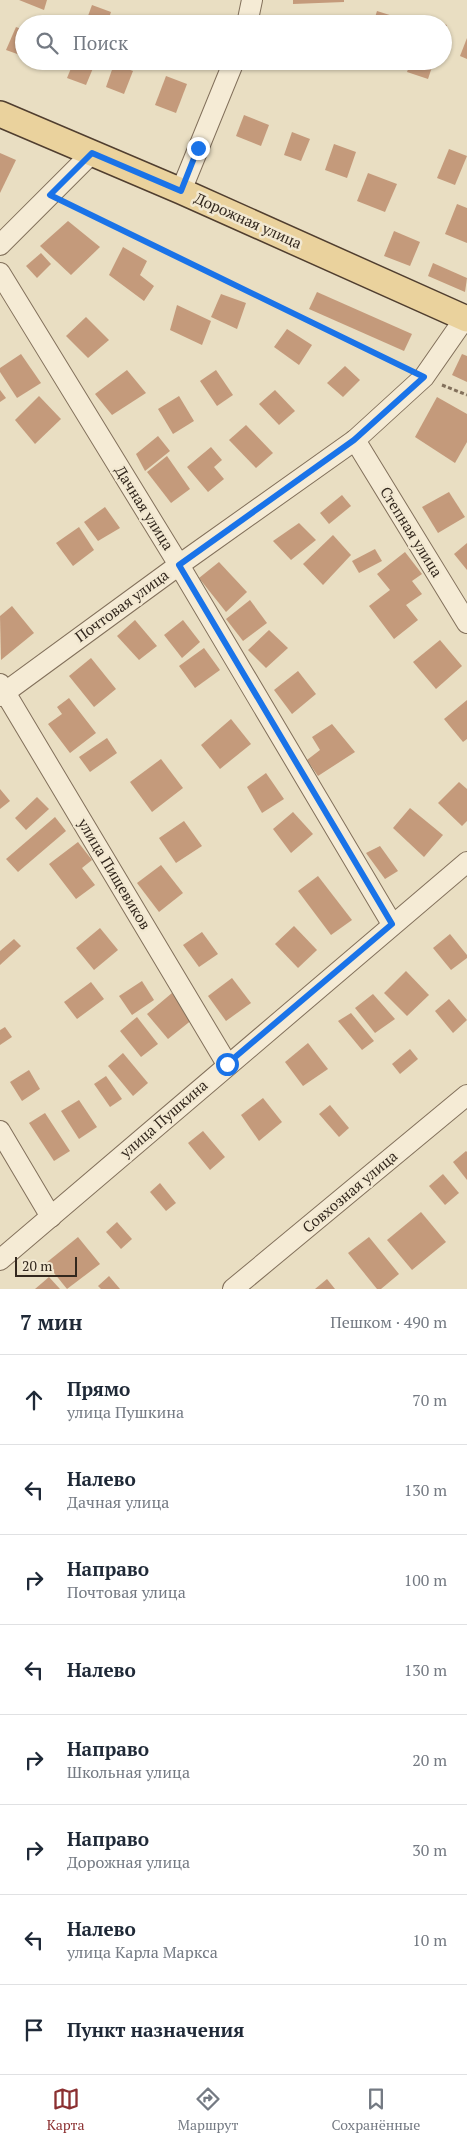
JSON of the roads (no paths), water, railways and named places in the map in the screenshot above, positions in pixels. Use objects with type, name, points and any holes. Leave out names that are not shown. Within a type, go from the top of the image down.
[{"type":"main road","name":"Дорожная улица","points":[[0,114],[181,191],[466,318]]},
{"type":"street","points":[[249,15],[252,0]]},
{"type":"street","points":[[181,191],[230,70]]},
{"type":"street","points":[[0,245],[92,153]]},
{"type":"street","name":"Дачная улица","points":[[0,273],[179,565],[392,924]]},
{"type":"street","name":"Почтовая улица","points":[[2,691],[354,440],[424,377],[466,318]]},
{"type":"street","name":"Степная улица","points":[[354,440],[467,623]]},
{"type":"street","name":"улица Пищевиков","points":[[2,691],[227,1064]]},
{"type":"street","name":"улица Пушкина","points":[[0,1260],[227,1064],[467,862]]},
{"type":"street","name":"Совхозная улица","points":[[233,1289],[467,1096]]},
{"type":"street","points":[[0,1131],[51,1217]]}]
